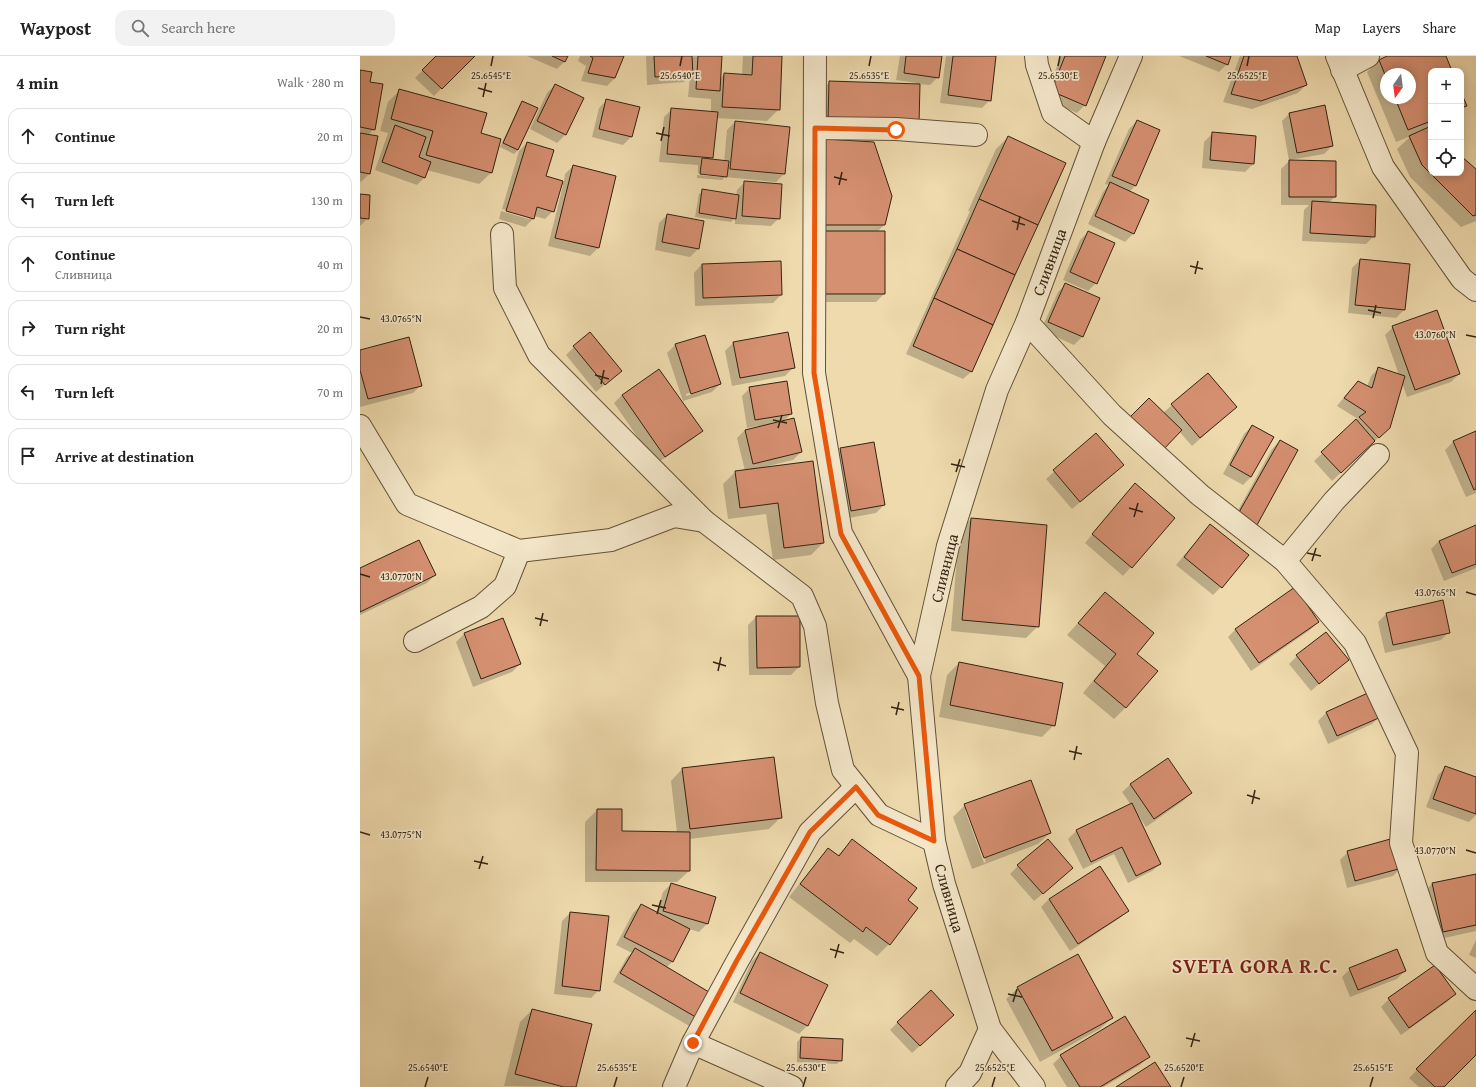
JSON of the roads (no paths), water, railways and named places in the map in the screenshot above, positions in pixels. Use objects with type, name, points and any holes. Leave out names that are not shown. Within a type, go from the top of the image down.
[{"type":"street","points":[[815,56],[814,373],[841,534],[919,676]]},
{"type":"street","points":[[1036,56],[1037,65],[1053,113],[1094,142]]},
{"type":"street","name":"Сливница","points":[[1034,1087],[990,1029],[944,884],[934,841],[919,676],[948,546],[997,390],[1027,322],[1094,142],[1131,56]]},
{"type":"street","points":[[1368,56],[1340,63],[1383,167],[1462,279],[1476,290]]},
{"type":"street","points":[[815,128],[896,130],[976,135]]},
{"type":"street","points":[[502,234],[505,288],[539,355],[704,521],[802,596],[815,626],[827,703],[843,770],[878,815],[934,841]]},
{"type":"street","points":[[1027,322],[1112,415],[1200,496],[1285,561],[1355,643],[1407,753],[1401,843],[1436,953],[1476,989]]},
{"type":"street","points":[[360,426],[407,504],[519,551],[611,540],[674,516],[704,521]]},
{"type":"street","points":[[1285,561],[1334,501],[1378,455]]},
{"type":"street","points":[[415,641],[481,607],[505,586],[519,551]]},
{"type":"street","points":[[674,1087],[693,1043],[736,962],[810,832],[856,787]]},
{"type":"street","points":[[957,1087],[970,1072],[990,1029]]},
{"type":"street","points":[[693,1043],[792,1087]]},
{"type":"district","name":"SVETA GORA R.C.","points":[[1255,966]]}]
